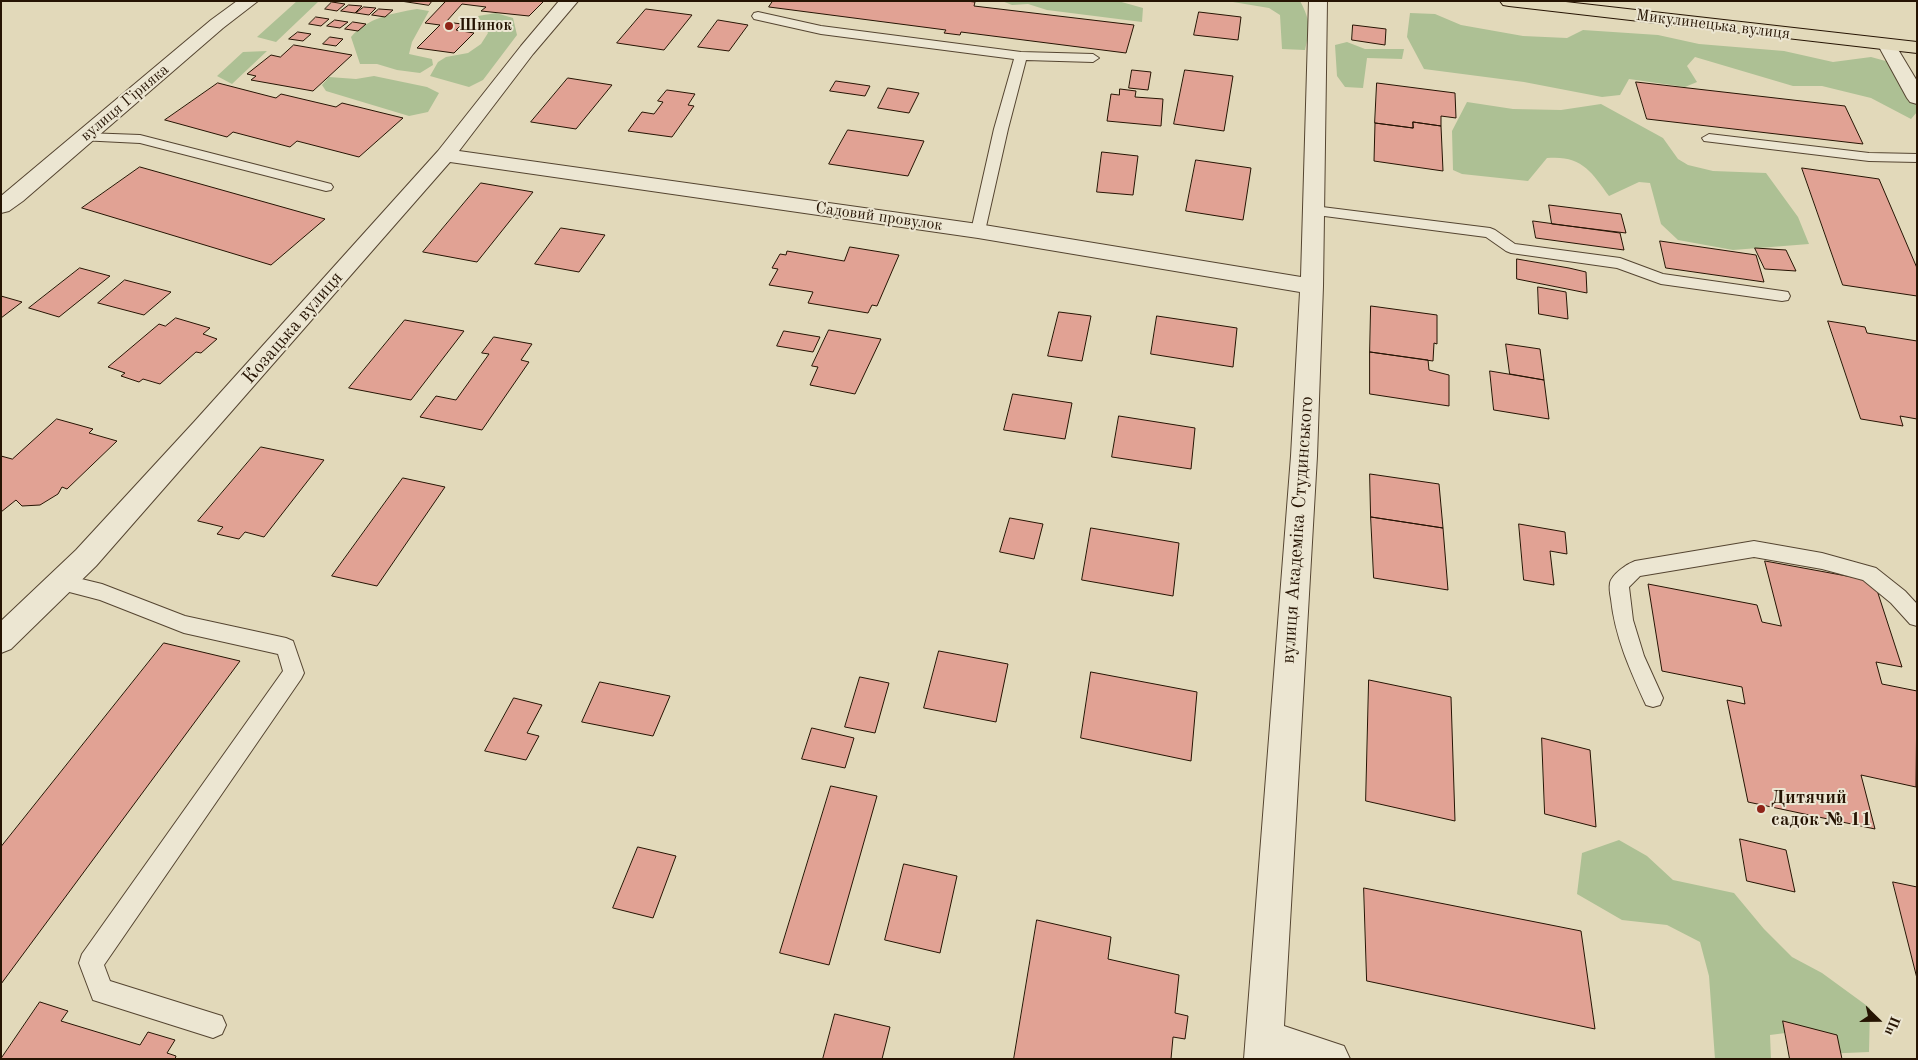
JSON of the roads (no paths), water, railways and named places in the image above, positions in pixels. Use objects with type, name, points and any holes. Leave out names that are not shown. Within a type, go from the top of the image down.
[{"type":"highway","name":"Микулинецька вулиця","points":[[1509,1],[1917,48]]},
{"type":"street","name":"вулиця Гірняка","points":[[1,206],[16,196],[217,24],[249,1]]},
{"type":"street","name":"Козацька вулиця","points":[[1,640],[86,558],[203,429],[445,154],[526,50],[569,1]]},
{"type":"street","name":"вулиця Академіка Студинського","points":[[1264,1049],[1304,456],[1312,286],[1318,1]]},
{"type":"street","points":[[1887,45],[1915,92]]},
{"type":"street","name":"Садовий провулок","points":[[445,154],[978,231],[1312,286]]},
{"type":"street","points":[[1264,1049],[1331,1059]]},
{"type":"lane","points":[[758,16],[821,30],[1021,56],[1093,58]]},
{"type":"lane","points":[[978,231],[1001,129],[1021,56]]},
{"type":"lane","points":[[85,137],[140,139],[326,187]]},
{"type":"lane","points":[[1709,138],[1868,157],[1917,158]]},
{"type":"lane","points":[[1314,211],[1490,233],[1511,248],[1620,263],[1661,278],[1782,296]]},
{"type":"lane","points":[[1653,698],[1634,656],[1623,620],[1619,584],[1635,569],[1754,549],[1822,561],[1869,574],[1898,597],[1917,618]]},
{"type":"lane","points":[[61,582],[102,592],[184,624],[286,647],[294,674],[92,963],[102,991],[213,1025]]},
{"type":"place","name":"Шинок","points":[[449,26]]},
{"type":"place","name":"Дитячий садок № 11","points":[[1761,809]]}]
